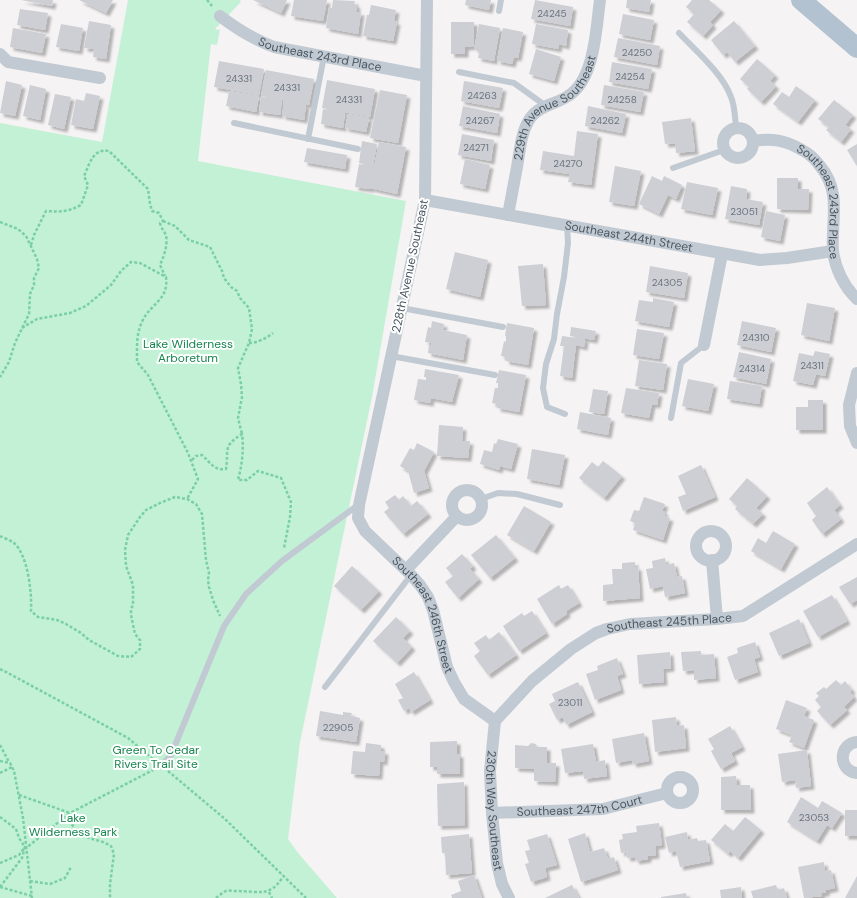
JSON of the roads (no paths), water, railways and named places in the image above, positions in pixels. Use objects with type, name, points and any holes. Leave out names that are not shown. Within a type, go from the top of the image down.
[{"type":"main road","points":[[802,0],[857,48]]},
{"type":"street","name":"228th Avenue Southeast","points":[[359,504],[425,200],[427,0]]},
{"type":"street","name":"229th Avenue Southeast","points":[[508,215],[524,131],[532,116],[546,106],[569,96],[584,79],[590,63],[600,0]]},
{"type":"street","name":"Southeast 243rd Place","points":[[220,16],[236,29],[274,47],[426,76]]},
{"type":"street","points":[[0,54],[8,62],[100,78]]},
{"type":"street","points":[[736,128],[742,128],[747,131],[751,135],[753,141],[750,152],[739,158],[728,154],[724,150],[723,138],[726,133],[736,128]]},
{"type":"street","name":"Southeast 243rd Place","points":[[753,141],[769,139],[792,145],[809,153],[826,173],[831,182],[834,199],[833,251],[836,266],[851,294],[857,299]]},
{"type":"street","name":"Southeast 244th Street","points":[[425,200],[567,224],[760,260],[787,258],[833,251]]},
{"type":"street","points":[[704,345],[722,254]]},
{"type":"street","points":[[857,373],[849,405],[850,426],[857,443]]},
{"type":"street","points":[[467,490],[478,494],[481,499],[482,510],[478,516],[474,519],[468,520],[457,516],[452,506],[456,495],[461,491],[467,490]]},
{"type":"street","name":"Southeast 246th Street","points":[[359,504],[358,518],[361,526],[420,585],[428,597],[433,610],[447,667],[464,699],[495,721]]},
{"type":"street","points":[[408,573],[457,516]]},
{"type":"street","name":"Southeast 245th Place","points":[[495,721],[532,681],[571,649],[596,633],[630,624],[743,616],[857,544]]},
{"type":"street","points":[[712,560],[717,619]]},
{"type":"street","name":"230th Way Southeast","points":[[495,721],[490,771],[492,813],[497,863],[502,884],[509,898]]},
{"type":"street","points":[[857,742],[849,744],[842,754],[844,766],[849,771],[857,773]]},
{"type":"street","name":"Southeast 247th Court","points":[[492,813],[603,809],[667,793]]},
{"type":"lane","points":[[499,10],[501,0]]},
{"type":"lane","points":[[679,33],[721,78],[727,87],[732,99],[736,128]]},
{"type":"lane","points":[[308,139],[324,56]]},
{"type":"lane","points":[[459,72],[514,83],[546,106]]},
{"type":"lane","points":[[234,123],[358,149]]},
{"type":"lane","points":[[673,168],[724,150]]},
{"type":"lane","points":[[565,414],[547,407],[543,388],[546,364],[554,339],[564,278],[568,243],[567,224]]},
{"type":"lane","points":[[402,308],[503,327]]},
{"type":"lane","points":[[671,418],[681,364],[704,345]]},
{"type":"lane","points":[[391,356],[495,375]]},
{"type":"lane","points":[[481,499],[498,494],[517,494],[560,505]]},
{"type":"lane","points":[[161,766],[171,755],[224,626],[246,594],[282,561],[359,504]]},
{"type":"lane","points":[[325,688],[408,573]]},
{"type":"park label","name":"Lake Wilderness Arboretum","points":[[188,351]]},
{"type":"park label","name":"Green To Cedar Rivers Trail Site","points":[[156,757]]},
{"type":"park label","name":"Lake Wilderness Park","points":[[73,825]]}]
